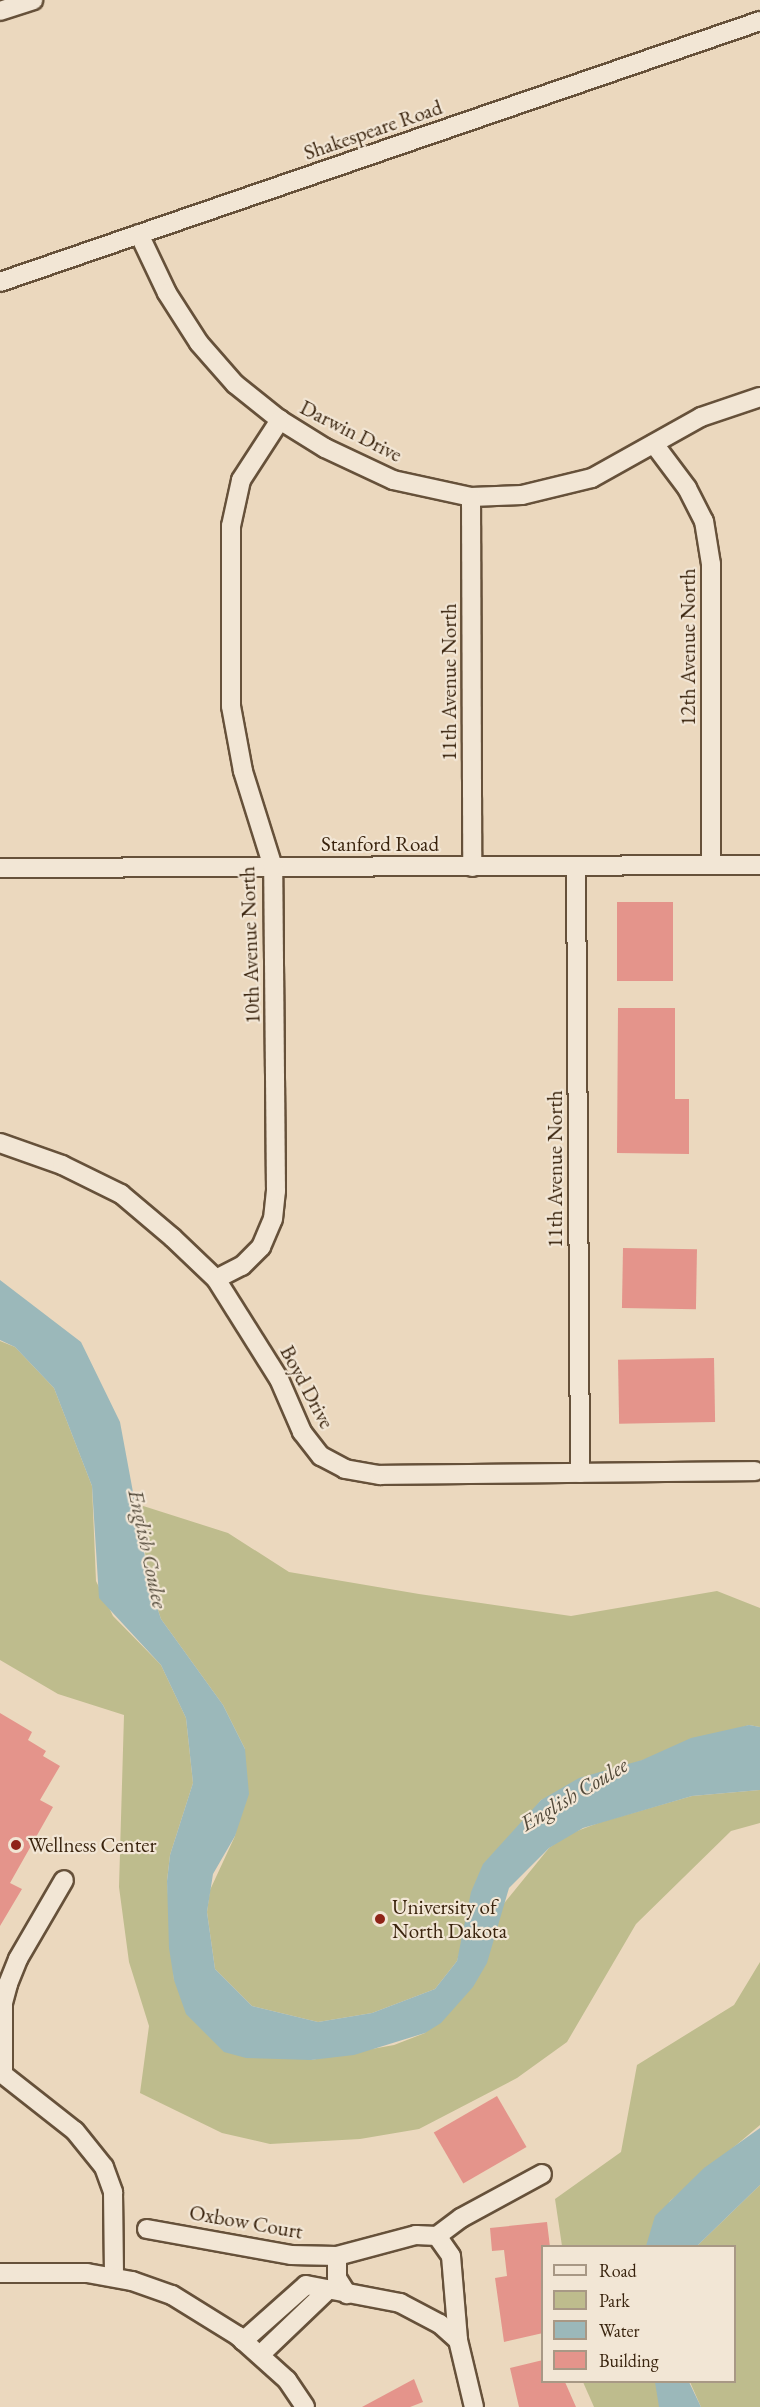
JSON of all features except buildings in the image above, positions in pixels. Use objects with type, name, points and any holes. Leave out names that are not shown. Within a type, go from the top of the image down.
[{"type":"street","points":[[0,11],[33,0]]},
{"type":"street","name":"Shakespeare Road","points":[[0,282],[760,21]]},
{"type":"street","name":"Darwin Drive","points":[[139,234],[167,293],[199,343],[235,384],[280,420],[325,448],[393,480],[471,497],[522,495],[592,478],[700,417],[760,397]]},
{"type":"street","name":"10th Avenue North","points":[[216,1279],[242,1266],[261,1247],[273,1219],[273,867],[243,771],[231,706],[231,526],[241,480],[280,420]]},
{"type":"street","name":"12th Avenue North","points":[[654,444],[687,489],[704,521],[711,564],[711,865]]},
{"type":"street","name":"11th Avenue North","points":[[471,497],[472,867]]},
{"type":"street","name":"Stanford Road","points":[[0,868],[760,865]]},
{"type":"street","name":"11th Avenue North","points":[[576,866],[580,1473]]},
{"type":"street","name":"Boyd Drive","points":[[0,1143],[62,1165],[121,1194],[216,1279],[279,1379],[302,1432],[321,1456],[345,1469],[380,1475],[755,1472]]},
{"type":"street","points":[[64,1880],[18,1959],[8,1984],[3,2003],[1,2073],[75,2131],[104,2167],[113,2192],[114,2277]]},
{"type":"street","points":[[474,2407],[458,2340],[451,2256],[437,2236],[461,2218],[542,2174]]},
{"type":"street","name":"Oxbow Court","points":[[147,2229],[291,2255],[337,2256],[416,2235],[437,2236]]},
{"type":"street","points":[[337,2256],[338,2292]]},
{"type":"street","points":[[0,2273],[114,2277],[172,2295],[213,2317],[260,2355],[287,2380],[304,2407]]},
{"type":"street","points":[[243,2341],[300,2288],[316,2286],[400,2303],[440,2324],[458,2340]]},
{"type":"street","points":[[260,2355],[338,2292]]},
{"type":"green space","points":[[0,1341],[15,1347],[54,1388],[92,1486],[96,1581],[113,1616],[161,1665],[186,1718],[193,1783],[170,1855],[167,1881],[174,1980],[311,2060],[394,2045],[425,2033],[501,1907],[549,1848],[569,1834],[601,1822],[692,1796],[760,1790],[760,1823],[731,1831],[636,1924],[567,2042],[517,2078],[419,2129],[360,2139],[270,2144],[222,2133],[140,2093],[149,2026],[129,1962],[119,1887],[124,1715],[58,1694],[0,1660]]},
{"type":"green space","points":[[137,1504],[228,1533],[289,1572],[419,1594],[571,1616],[717,1591],[760,1608],[760,1727],[749,1725],[625,1766],[541,1800],[519,1828],[464,1937],[457,1961],[435,1989],[372,2013],[318,2022],[252,2006],[215,1969],[207,1912],[210,1890],[235,1836],[245,1749],[223,1705],[161,1619],[151,1589]]},
{"type":"green space","points":[[760,1962],[760,2125],[670,2201],[649,2245],[562,2245],[555,2199],[621,2152],[637,2065],[734,2005]]},
{"type":"green space","points":[[760,2185],[760,2407],[701,2407],[690,2383],[736,2383],[736,2245],[698,2245]]},
{"type":"green space","points":[[583,2383],[660,2383],[666,2407],[594,2407]]},
{"type":"water","name":"English Coulee","points":[[0,1280],[81,1342],[120,1422],[151,1589],[161,1619],[223,1705],[245,1749],[249,1794],[235,1836],[213,1874],[207,1912],[215,1969],[252,2006],[318,2022],[372,2013],[435,1989],[457,1961],[471,1892],[483,1864],[541,1800],[579,1778],[642,1760],[691,1738],[749,1725],[760,1727],[760,1790],[692,1796],[583,1828],[549,1848],[509,1888],[487,1963],[473,1987],[441,2023],[425,2033],[354,2055],[311,2060],[246,2058],[224,2052],[186,2014],[174,1980],[169,1948],[167,1881],[170,1855],[193,1783],[186,1718],[161,1665],[99,1598],[92,1486],[54,1388],[15,1347],[0,1340]]},
{"type":"water","points":[[760,2128],[760,2185],[698,2245],[646,2245],[655,2216],[704,2168]]},
{"type":"water","points":[[655,2383],[689,2383],[701,2407],[659,2407]]},
{"type":"place","name":"Wellness Center","points":[[16,1845]]},
{"type":"place","name":"University of North Dakota","points":[[380,1919]]}]
